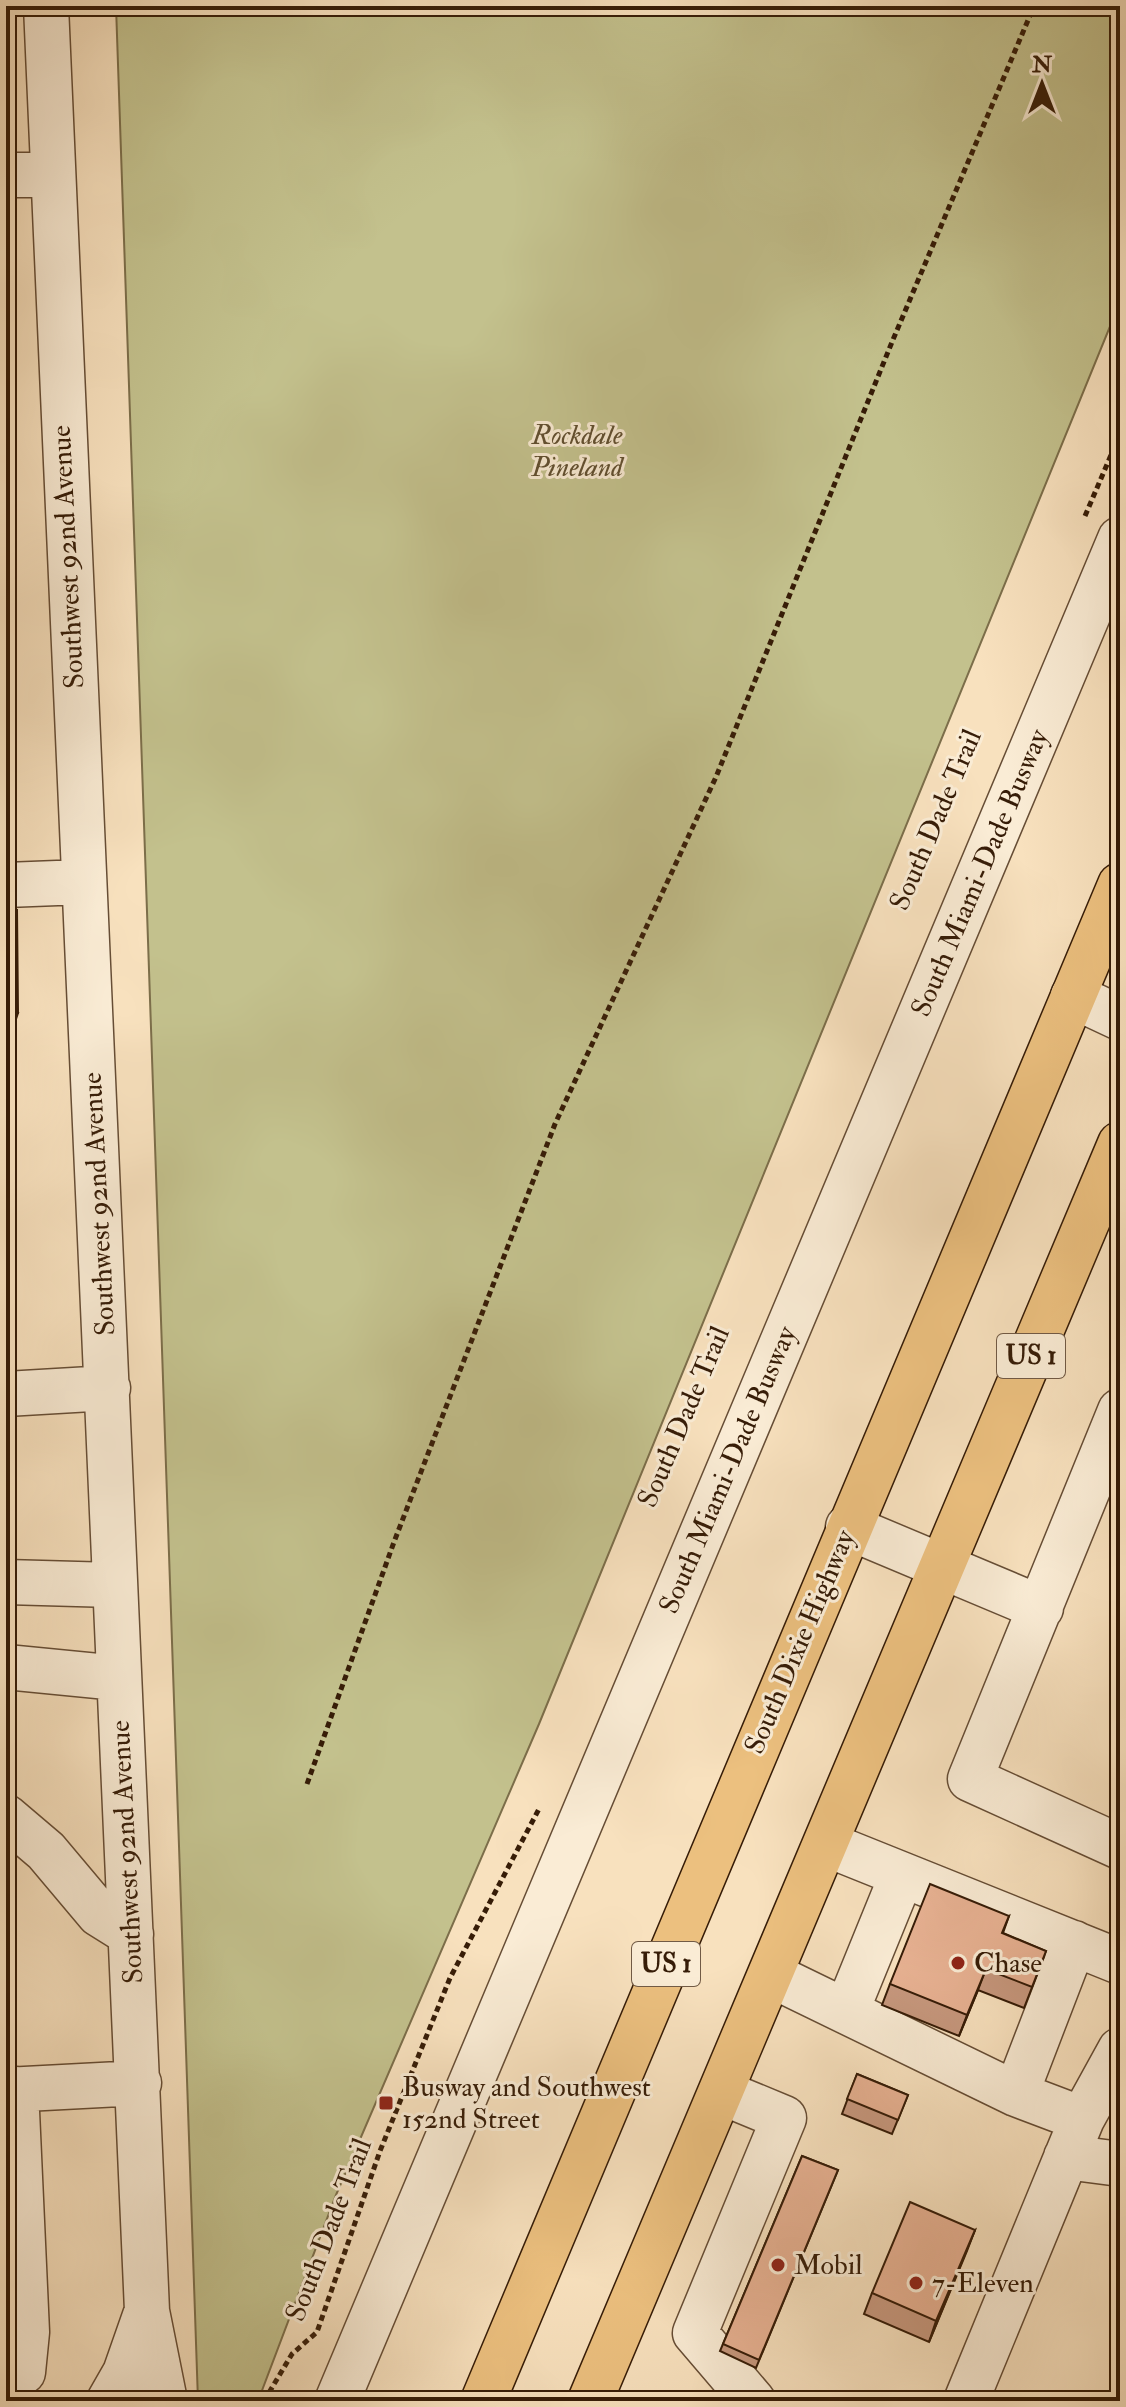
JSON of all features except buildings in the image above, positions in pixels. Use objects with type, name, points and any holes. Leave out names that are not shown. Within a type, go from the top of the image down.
[{"type":"highway","name":"South Dixie Highway","points":[[483,2401],[1120,885]]},
{"type":"highway","name":"US 1","points":[[590,2401],[1118,1155]]},
{"type":"street","name":"Southwest 92nd Avenue","points":[[46,6],[51,175],[108,1388],[113,1585],[139,2083],[147,2311],[165,2401]]},
{"type":"street","points":[[6,175],[51,175]]},
{"type":"street","name":"South Miami-Dade Busway","points":[[337,2401],[1101,531]]},
{"type":"street","points":[[6,885],[83,882]]},
{"type":"street","points":[[1073,996],[1120,1018]]},
{"type":"street","points":[[6,1394],[108,1388]]},
{"type":"street","points":[[1120,1411],[970,1779],[1120,1847]]},
{"type":"street","points":[[848,1527],[1041,1608]]},
{"type":"street","points":[[6,1582],[113,1585]]},
{"type":"street","points":[[6,1667],[118,1678]]},
{"type":"street","points":[[6,1817],[46,1851],[99,1914],[131,1934]]},
{"type":"street","points":[[826,1844],[1120,1962]]},
{"type":"street","points":[[847,2010],[902,1875]]},
{"type":"street","points":[[1016,2094],[1074,1943]]},
{"type":"street","points":[[771,1975],[1016,2094],[1074,2138],[1120,2164]]},
{"type":"street","points":[[966,2401],[1074,2138],[1118,2058]]},
{"type":"street","points":[[6,2384],[23,2372],[27,2332],[11,2090],[139,2083]]},
{"type":"street","points":[[721,2092],[784,2118],[695,2333],[753,2401]]},
{"type":"street","points":[[109,2401],[125,2373],[147,2311]]},
{"type":"path","points":[[307,1784],[394,1542],[555,1124],[716,777],[892,342],[1034,6]]},
{"type":"path","points":[[1101,531],[1120,434]]},
{"type":"path","name":"South Dade Trail","points":[[264,2401],[292,2354],[314,2336],[319,2326],[380,2151],[450,1978],[545,1798]]},
{"type":"green space","name":"Rockdale Pineland","points":[[116,6],[1120,6],[1120,302],[539,1724],[336,2195],[258,2401],[198,2401]]},
{"type":"place","name":"Chase","points":[[958,1963]]},
{"type":"place","name":"Busway and Southwest 152nd Street","points":[[386,2103]]},
{"type":"place","name":"Mobil","points":[[778,2265]]},
{"type":"place","name":"7-Eleven","points":[[916,2283]]}]
